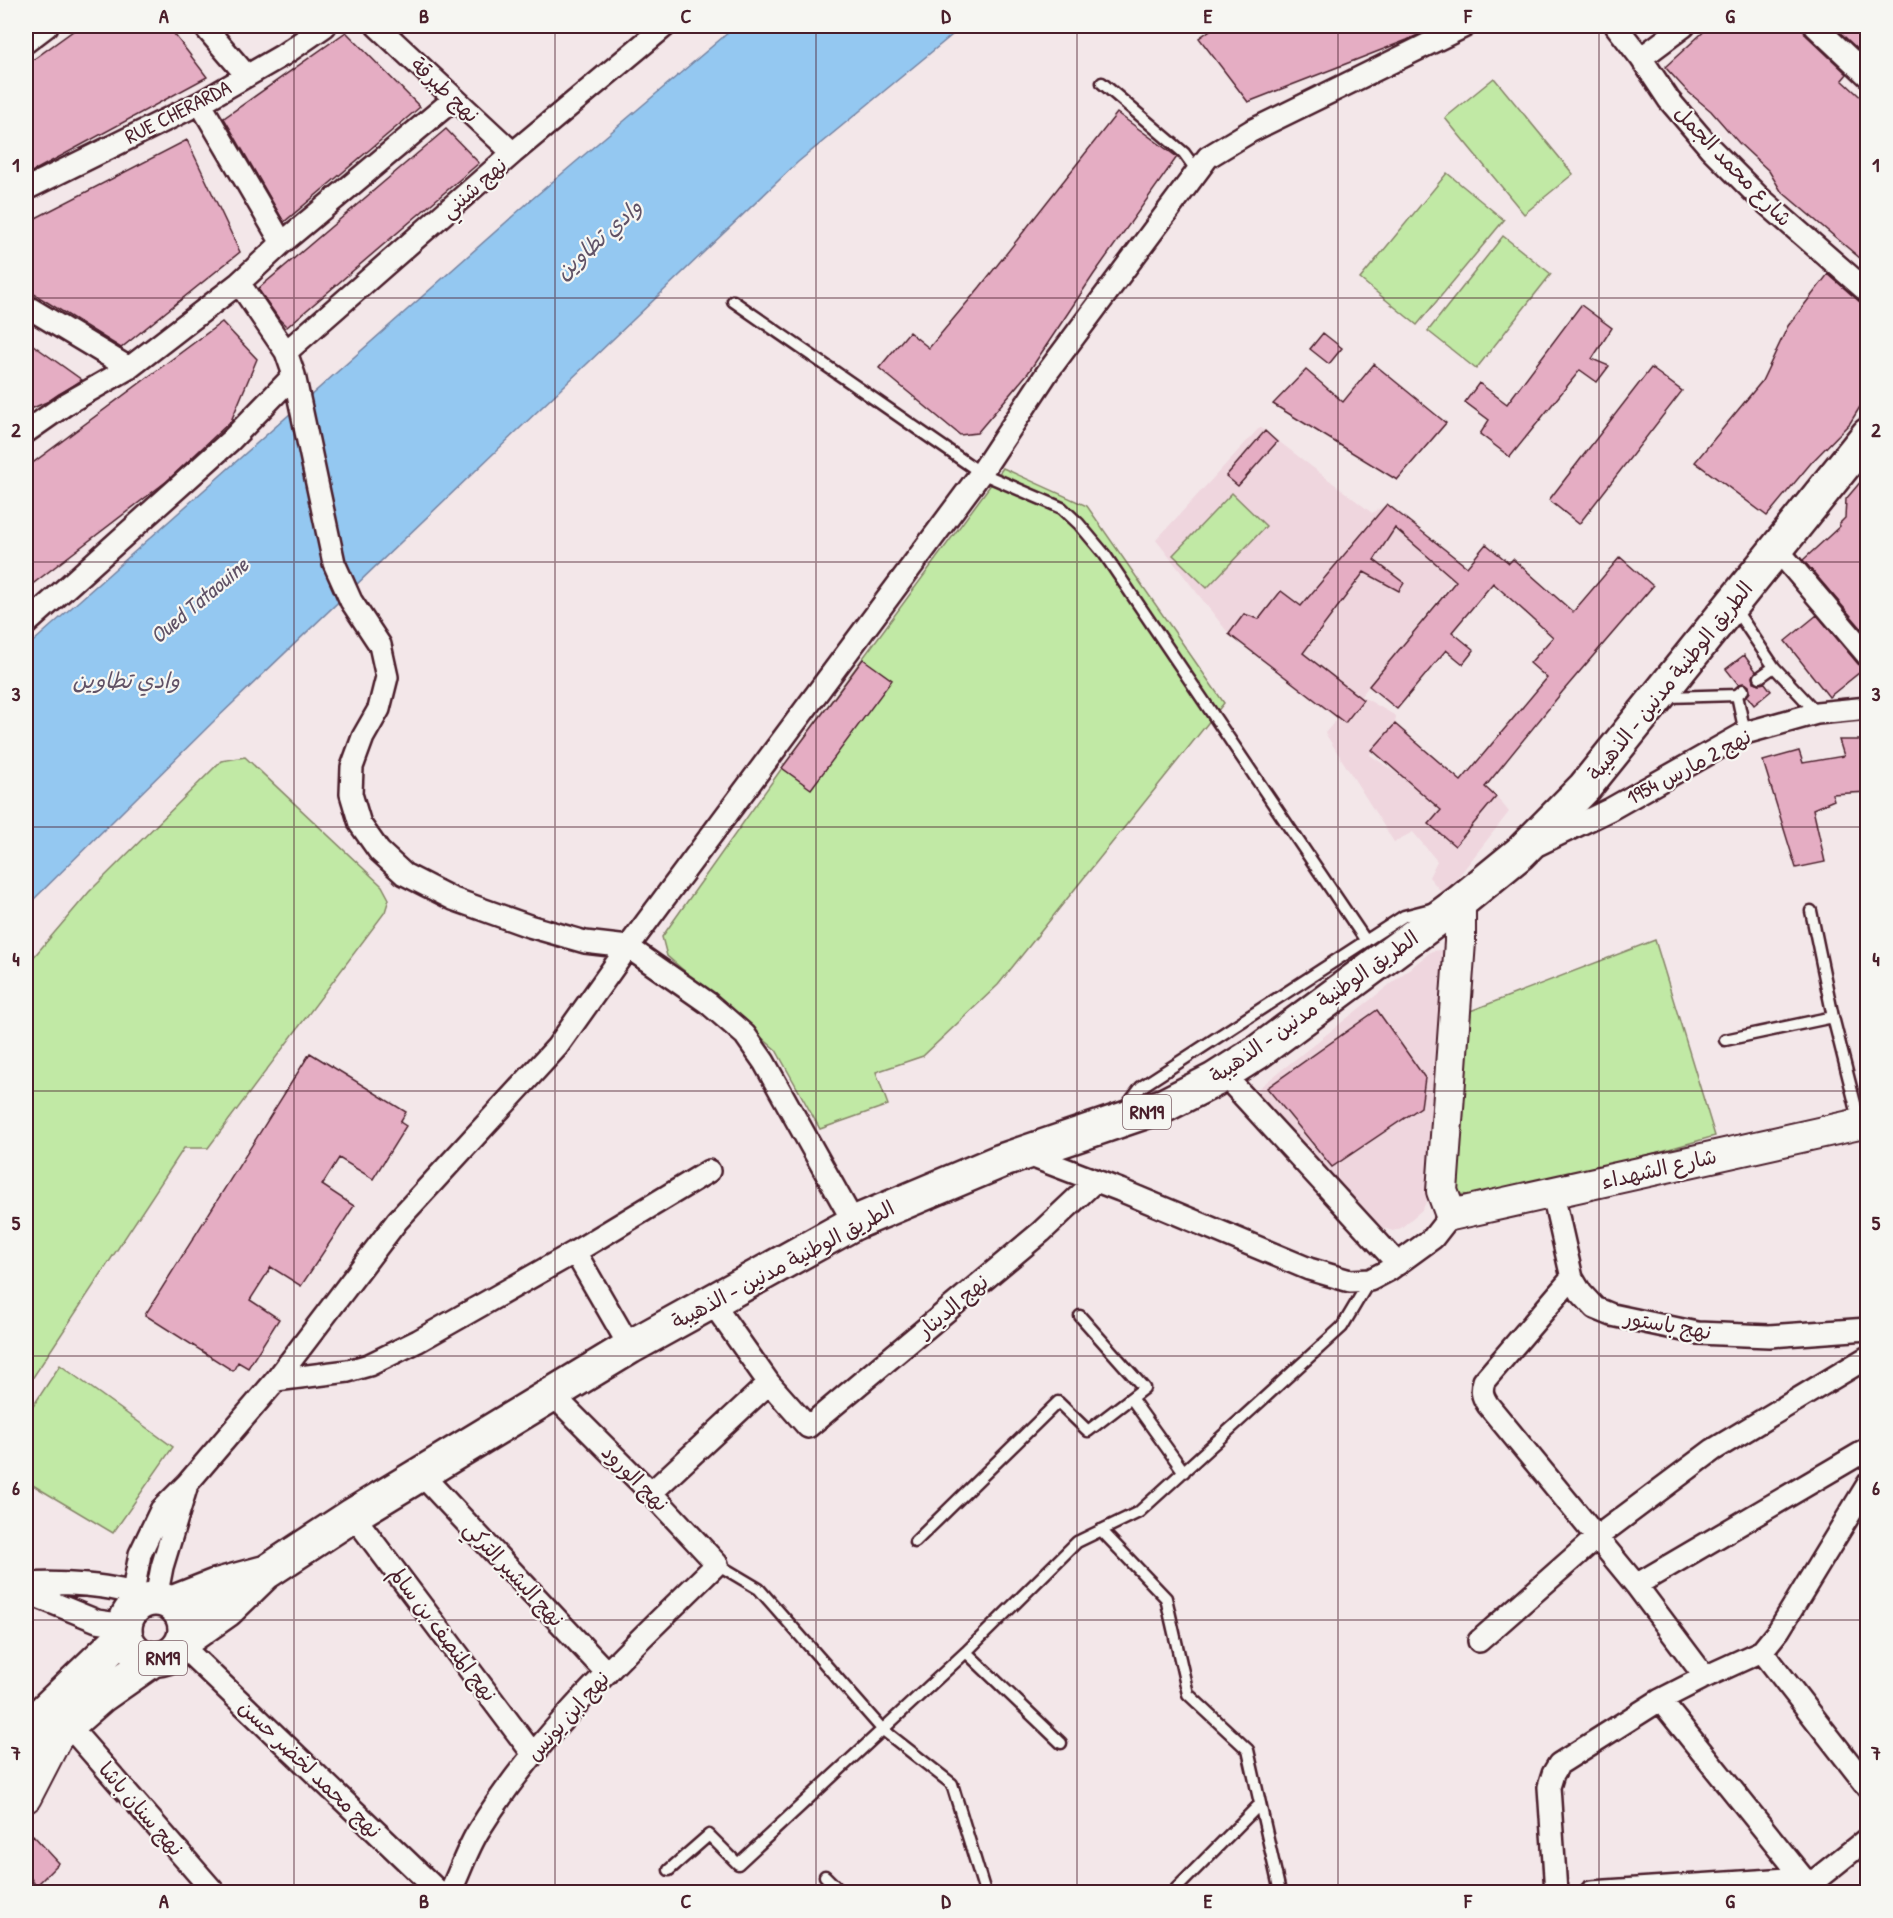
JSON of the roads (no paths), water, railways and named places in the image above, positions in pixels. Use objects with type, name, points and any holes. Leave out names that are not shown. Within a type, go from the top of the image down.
[{"type":"main road","name":"الطريق الوطنية مدنين - الذهيبة","points":[[26,1762],[101,1696],[227,1610],[265,1573],[353,1515],[630,1347],[854,1223],[988,1166],[1165,1105],[1258,1052],[1461,902],[1520,853],[1584,787],[1868,435]]},
{"type":"main road","points":[[1451,1215],[1442,1191],[1461,902]]},
{"type":"main road","name":"شارع الشهداء","points":[[1451,1215],[1864,1123]]},
{"type":"main road","name":"الطريق الوطنية مدنين - الذهيبة","points":[[26,1729],[141,1609],[265,1573]]},
{"type":"main road","name":"RN19","points":[[141,1609],[183,1616],[185,1624],[173,1648],[146,1658],[132,1649],[141,1609]]},
{"type":"main road","points":[[26,1797],[64,1728]]},
{"type":"street","points":[[26,42],[47,26]]},
{"type":"street","points":[[204,26],[247,76]]},
{"type":"street","name":"RUE CHERARDA","points":[[26,189],[200,103],[283,55],[325,26]]},
{"type":"street","name":"نهج طبرقة","points":[[377,26],[513,153]]},
{"type":"street","name":"نهج شنني","points":[[286,352],[513,153],[665,26]]},
{"type":"street","points":[[26,1592],[97,1620],[141,1609],[162,1567],[187,1484],[276,1380],[397,1221],[557,1047],[628,947],[981,473],[1047,373],[1209,157],[1251,131],[1466,26]]},
{"type":"street","name":"شارع محمد الجمل","points":[[1616,26],[1641,58],[1668,100],[1710,148],[1759,197],[1868,292]]},
{"type":"street","points":[[1641,58],[1684,26]]},
{"type":"street","points":[[1815,26],[1868,76]]},
{"type":"street","points":[[26,432],[66,404],[129,368],[238,283],[282,243],[454,99]]},
{"type":"street","points":[[200,103],[282,243]]},
{"type":"street","points":[[238,283],[286,352],[294,375],[334,563],[351,601],[380,645],[387,677],[379,709],[363,737],[351,767],[351,794],[360,824],[379,851],[404,874],[453,899],[529,926],[585,942],[628,947],[708,1003],[745,1035],[764,1062],[854,1223]]},
{"type":"street","points":[[26,306],[129,368]]},
{"type":"street","points":[[26,624],[231,440],[294,375]]},
{"type":"street","points":[[1777,549],[1868,656]]},
{"type":"street","name":"نهج 2 مارس 1954","points":[[1520,853],[1609,810],[1745,733],[1817,713],[1868,708]]},
{"type":"street","points":[[1223,1074],[1398,1264]]},
{"type":"street","points":[[1023,1154],[1120,1190],[1310,1269],[1350,1281],[1370,1280],[1398,1264],[1433,1238],[1451,1215]]},
{"type":"street","points":[[276,1380],[348,1371],[369,1365],[418,1341],[575,1252],[709,1171]]},
{"type":"street","name":"نهج الدينار","points":[[770,1383],[808,1427],[1035,1237],[1095,1181]]},
{"type":"street","name":"نهج باستور","points":[[1553,1194],[1572,1278],[1581,1293],[1595,1308],[1632,1320],[1697,1333],[1769,1336],[1868,1329]]},
{"type":"street","points":[[575,1252],[630,1347]]},
{"type":"street","points":[[1572,1278],[1484,1381],[1483,1397],[1636,1585],[1705,1677]]},
{"type":"street","points":[[651,1493],[770,1383],[711,1301]]},
{"type":"street","points":[[1479,1641],[1597,1537],[1713,1450],[1868,1357]]},
{"type":"street","name":"نهج الورود","points":[[551,1393],[651,1493],[717,1564]]},
{"type":"street","points":[[1636,1585],[1868,1449]]},
{"type":"street","name":"نهج البشير التركي","points":[[421,1474],[607,1673]]},
{"type":"street","points":[[1556,1893],[1549,1787],[1559,1764],[1660,1700],[1762,1651],[1779,1630],[1868,1484]]},
{"type":"street","name":"نهج المنصف بن سالم","points":[[353,1515],[533,1754]]},
{"type":"street","name":"نهج ابن يونس","points":[[450,1893],[477,1833],[511,1781],[607,1673],[717,1564]]},
{"type":"street","points":[[26,1584],[78,1584],[141,1609]]},
{"type":"street","name":"نهج محمد لخضر حسن","points":[[173,1648],[439,1893]]},
{"type":"street","points":[[1762,1651],[1868,1787]]},
{"type":"street","points":[[1660,1700],[1808,1884]]},
{"type":"street","name":"نهج سنان باشا","points":[[64,1728],[214,1893]]},
{"type":"street","points":[[1591,1893],[1808,1884],[1868,1838]]},
{"type":"lane","points":[[1102,83],[1184,153],[1197,171]]},
{"type":"lane","points":[[733,301],[981,473],[1062,508],[1079,524],[1105,555],[1366,941]]},
{"type":"lane","points":[[1732,606],[1774,667],[1817,713]]},
{"type":"lane","points":[[1760,676],[1774,667]]},
{"type":"lane","points":[[1658,697],[1740,693],[1745,733]]},
{"type":"lane","points":[[1113,1124],[1141,1087],[1404,916],[1461,902]]},
{"type":"lane","points":[[1811,911],[1833,1017],[1864,1123]]},
{"type":"lane","points":[[1725,1040],[1833,1017]]},
{"type":"lane","points":[[669,1870],[709,1835],[738,1864],[966,1652],[1077,1542],[1139,1512],[1342,1327],[1370,1280]]},
{"type":"lane","points":[[915,1542],[1058,1402],[1088,1431],[1144,1388],[1080,1316]]},
{"type":"lane","points":[[1131,1398],[1184,1472]]},
{"type":"lane","points":[[1101,1530],[1166,1598],[1188,1695],[1248,1750],[1280,1893]]},
{"type":"lane","points":[[717,1564],[759,1589],[882,1729],[952,1784],[985,1893]]},
{"type":"lane","points":[[966,1652],[1061,1743]]},
{"type":"lane","points":[[1173,1893],[1260,1804]]},
{"type":"lane","points":[[825,1876],[841,1893]]},
{"type":"water","name":"وادي تطاوين","points":[[736,26],[963,26],[798,162],[214,721],[26,907],[26,648],[531,200]]},
{"type":"water label","name":"Oued Tataouine","points":[[199,600]]}]
